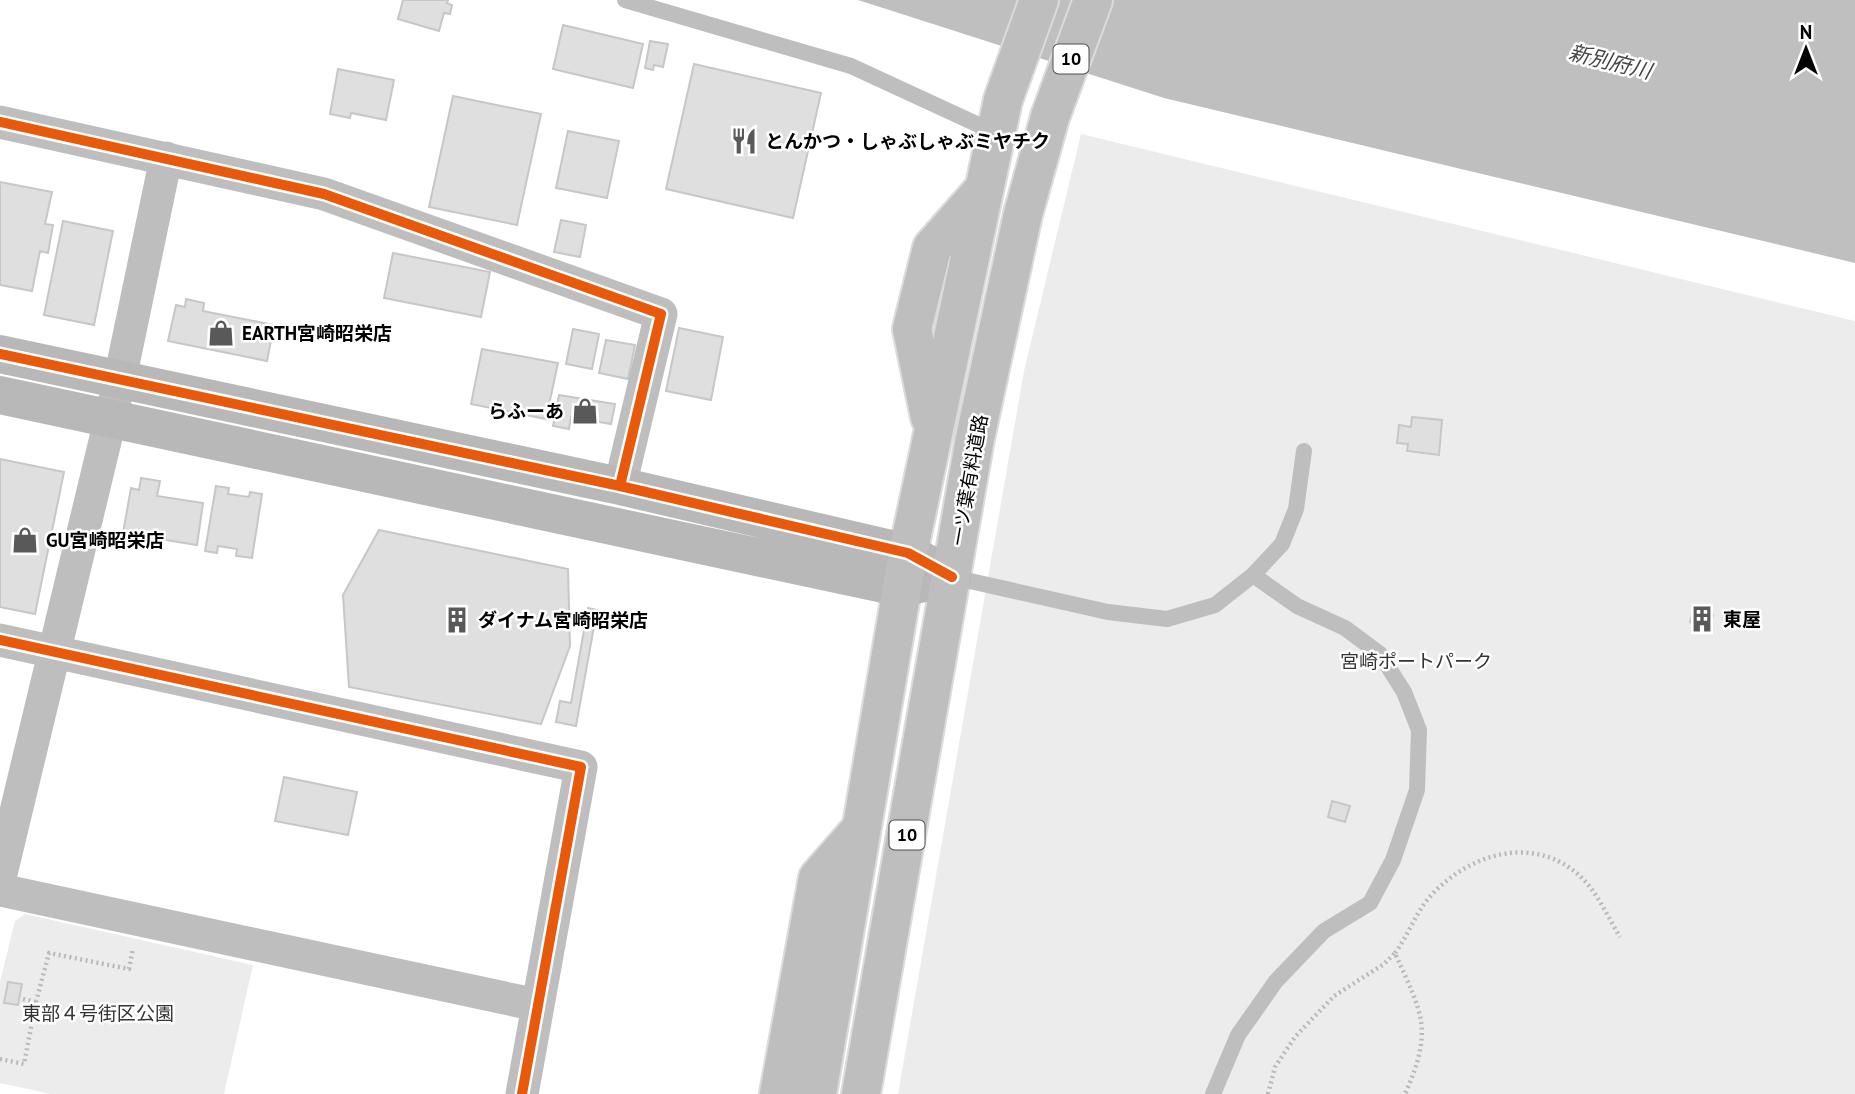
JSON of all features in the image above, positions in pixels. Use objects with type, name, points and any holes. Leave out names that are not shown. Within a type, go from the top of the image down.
[{"type":"main road","name":"10","points":[[817,1094],[905,570],[933,432],[1000,116],[1039,0]]},
{"type":"main road","name":"一ツ葉有料道路","points":[[861,1094],[975,438],[1023,214],[1050,117],[1093,0]]},
{"type":"main road","points":[[779,1094],[818,878],[860,830]]},
{"type":"street","points":[[0,122],[324,194],[662,314],[620,486]]},
{"type":"street","points":[[0,878],[120,379],[166,158]]},
{"type":"street","points":[[0,355],[620,486],[905,570]]},
{"type":"street","points":[[0,395],[952,577]]},
{"type":"street","points":[[0,639],[582,767],[522,1094]]},
{"type":"street","points":[[0,890],[537,1005]]},
{"type":"lane","points":[[625,0],[851,66],[1000,116]]},
{"type":"lane","points":[[952,577],[1108,612],[1167,619],[1215,606],[1253,575],[1282,544],[1296,509],[1304,451]]},
{"type":"lane","points":[[1213,1094],[1238,1035],[1276,981],[1324,931],[1370,903],[1393,860],[1417,790],[1419,730],[1404,692],[1380,654],[1345,628],[1297,606],[1253,575]]},
{"type":"path","points":[[1268,1094],[1275,1067],[1295,1037],[1334,996],[1384,964],[1395,953],[1411,924],[1434,893],[1460,872],[1487,858],[1511,852],[1538,854],[1564,865],[1580,876],[1620,937]]},
{"type":"path","points":[[0,1059],[24,1064],[49,953],[129,969],[134,942]]},
{"type":"path","points":[[1395,953],[1413,989],[1423,1034],[1417,1068],[1405,1094]]},
{"type":"path","points":[[23,999],[36,1002]]},
{"type":"green space","name":"宮崎ポートパーク","points":[[1081,134],[1855,321],[1855,1094],[898,1094],[1024,371]]},
{"type":"green space","name":"東部４号街区公園","points":[[25,914],[253,965],[224,1094],[51,1094],[0,1083],[0,982],[15,921]],"holes":[[[8,982],[22,985],[17,1005],[4,1002]]]},
{"type":"water","name":"新別府川","points":[[858,0],[1855,0],[1855,263],[1164,98]]},
{"type":"building","points":[[403,0],[448,0],[447,3],[452,5],[450,14],[444,13],[439,31],[398,19]]},
{"type":"building","points":[[563,25],[643,44],[633,88],[553,69]]},
{"type":"building","points":[[650,41],[668,44],[663,67],[654,65],[653,70],[645,68]]},
{"type":"building","name":"とんかつ・しゃぶしゃぶミヤチク","points":[[694,64],[821,93],[793,218],[666,189]]},
{"type":"building","points":[[338,69],[394,80],[386,120],[351,113],[350,118],[330,114]]},
{"type":"building","points":[[453,96],[541,114],[517,225],[429,207]]},
{"type":"building","points":[[568,131],[619,141],[607,198],[556,188]]},
{"type":"building","points":[[0,182],[52,192],[45,224],[53,225],[48,253],[40,251],[32,291],[0,285]]},
{"type":"building","points":[[561,220],[586,225],[580,257],[554,252]]},
{"type":"building","points":[[63,221],[113,231],[94,325],[44,315]]},
{"type":"building","points":[[393,253],[490,272],[481,317],[384,298]]},
{"type":"building","name":"EARTH宮崎昭栄店","points":[[186,299],[204,303],[203,311],[274,325],[267,361],[168,341],[176,305],[185,307]]},
{"type":"building","points":[[679,328],[723,337],[711,400],[666,391]]},
{"type":"building","points":[[573,329],[599,334],[592,369],[566,364]]},
{"type":"building","points":[[606,340],[635,345],[628,379],[599,373]]},
{"type":"building","points":[[482,349],[558,363],[546,419],[471,404]]},
{"type":"building","name":"らふーあ","points":[[559,395],[615,404],[611,424],[571,417],[569,429],[553,426]]},
{"type":"building","points":[[1412,417],[1442,420],[1439,455],[1407,451],[1408,444],[1397,443],[1399,425],[1411,427]]},
{"type":"building","name":"GU宮崎昭栄店","points":[[0,459],[64,472],[35,614],[0,607]]},
{"type":"building","points":[[141,478],[160,481],[157,496],[203,503],[197,545],[123,533],[131,488],[139,490]]},
{"type":"building","points":[[216,486],[229,488],[228,494],[249,497],[250,492],[262,494],[252,558],[236,556],[237,549],[218,546],[217,553],[205,551]]},
{"type":"building","name":"ダイナム宮崎昭栄店","points":[[379,530],[568,569],[570,646],[541,724],[349,687],[343,595]]},
{"type":"building","name":"東屋","points":[[1705,607],[1713,615],[1710,627],[1699,630],[1690,622],[1693,610]]},
{"type":"building","points":[[588,608],[597,610],[576,726],[556,722],[560,701],[571,703]]},
{"type":"building","points":[[284,777],[357,792],[348,835],[275,821]]},
{"type":"building","points":[[1332,801],[1350,806],[1345,822],[1328,817]]},
{"type":"building","points":[[8,982],[22,984],[18,1005],[4,1003]]},
{"type":"cycle path","points":[[0,122],[324,194],[661,314],[620,486]]},
{"type":"cycle path","points":[[0,354],[620,486],[908,553],[952,577]]},
{"type":"cycle path","points":[[0,640],[581,767],[522,1094]]},
{"type":"place","name":"とんかつ・しゃぶしゃぶミヤチク","points":[[744,141]]},
{"type":"place","name":"EARTH宮崎昭栄店","points":[[221,333]]},
{"type":"place","name":"らふーあ","points":[[585,411]]},
{"type":"place","name":"GU宮崎昭栄店","points":[[25,540]]},
{"type":"place","name":"東屋","points":[[1702,619]]},
{"type":"place","name":"ダイナム宮崎昭栄店","points":[[457,620]]}]
